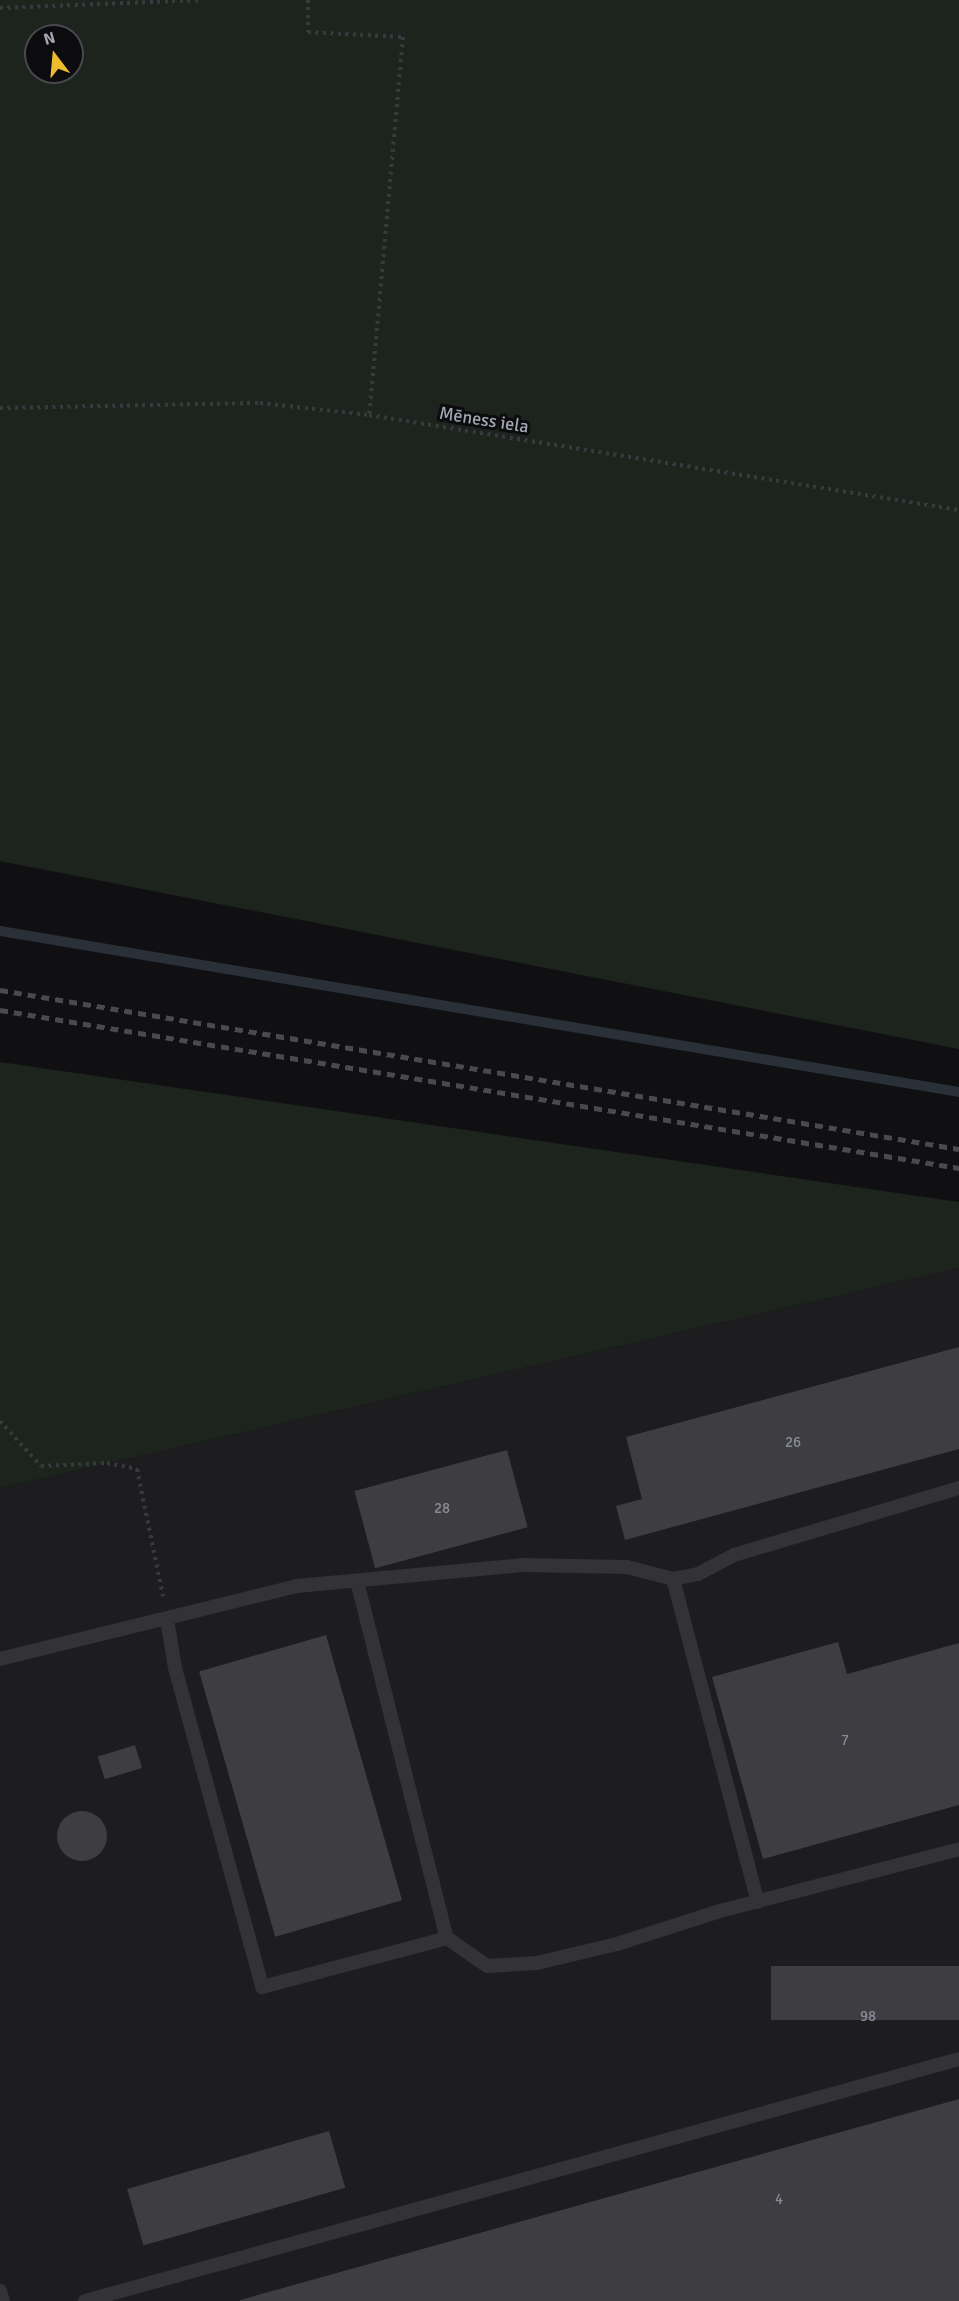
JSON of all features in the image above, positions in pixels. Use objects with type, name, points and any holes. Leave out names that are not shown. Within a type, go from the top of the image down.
[{"type":"lane","points":[[0,1659],[297,1586],[522,1565],[627,1567],[673,1580],[699,1574],[734,1555],[959,1488]]},
{"type":"lane","points":[[673,1580],[758,1902]]},
{"type":"lane","points":[[357,1581],[447,1938],[487,1966],[537,1963],[959,1849]]},
{"type":"lane","points":[[167,1619],[175,1668],[262,1988],[447,1938]]},
{"type":"lane","points":[[85,2301],[959,2060]]},
{"type":"lane","points":[[0,2291],[3,2301]]},
{"type":"path","points":[[0,8],[202,0]]},
{"type":"path","points":[[309,0],[308,32],[403,37],[369,415]]},
{"type":"path","name":"Mēness iela","points":[[0,408],[260,403],[369,415],[959,510]]},
{"type":"path","points":[[0,1421],[41,1466],[107,1463],[137,1469],[167,1619]]},
{"type":"shaded area","points":[[0,0],[959,0],[959,1049],[0,861]]},
{"type":"shaded area","points":[[0,1062],[959,1202],[959,1268],[0,1488]]},
{"type":"shaded area","points":[[959,1268],[959,2301],[0,2301],[0,1488]]},
{"type":"building","points":[[959,1347],[959,1449],[625,1540],[616,1506],[642,1499],[626,1437]]},
{"type":"building","points":[[507,1450],[528,1527],[375,1568],[354,1491]]},
{"type":"building","points":[[326,1635],[402,1900],[275,1937],[199,1671]]},
{"type":"building","points":[[838,1642],[847,1674],[959,1643],[959,1805],[763,1859],[712,1677]]},
{"type":"building","points":[[135,1745],[142,1768],[105,1779],[98,1756]]},
{"type":"building","points":[[77,1811],[87,1811],[100,1818],[107,1831],[107,1841],[100,1854],[87,1861],[77,1861],[68,1857],[61,1850],[57,1841],[57,1831],[61,1822],[68,1815]]},
{"type":"building","points":[[771,1966],[959,1966],[959,2020],[771,2020]]},
{"type":"building","points":[[959,2099],[959,2301],[240,2301],[240,2300]]},
{"type":"building","points":[[329,2131],[345,2188],[143,2246],[127,2189]]},
{"type":"waterway","points":[[0,931],[959,1092]]},
{"type":"railway","points":[[0,990],[959,1149]]},
{"type":"railway","points":[[0,1010],[959,1168]]}]
